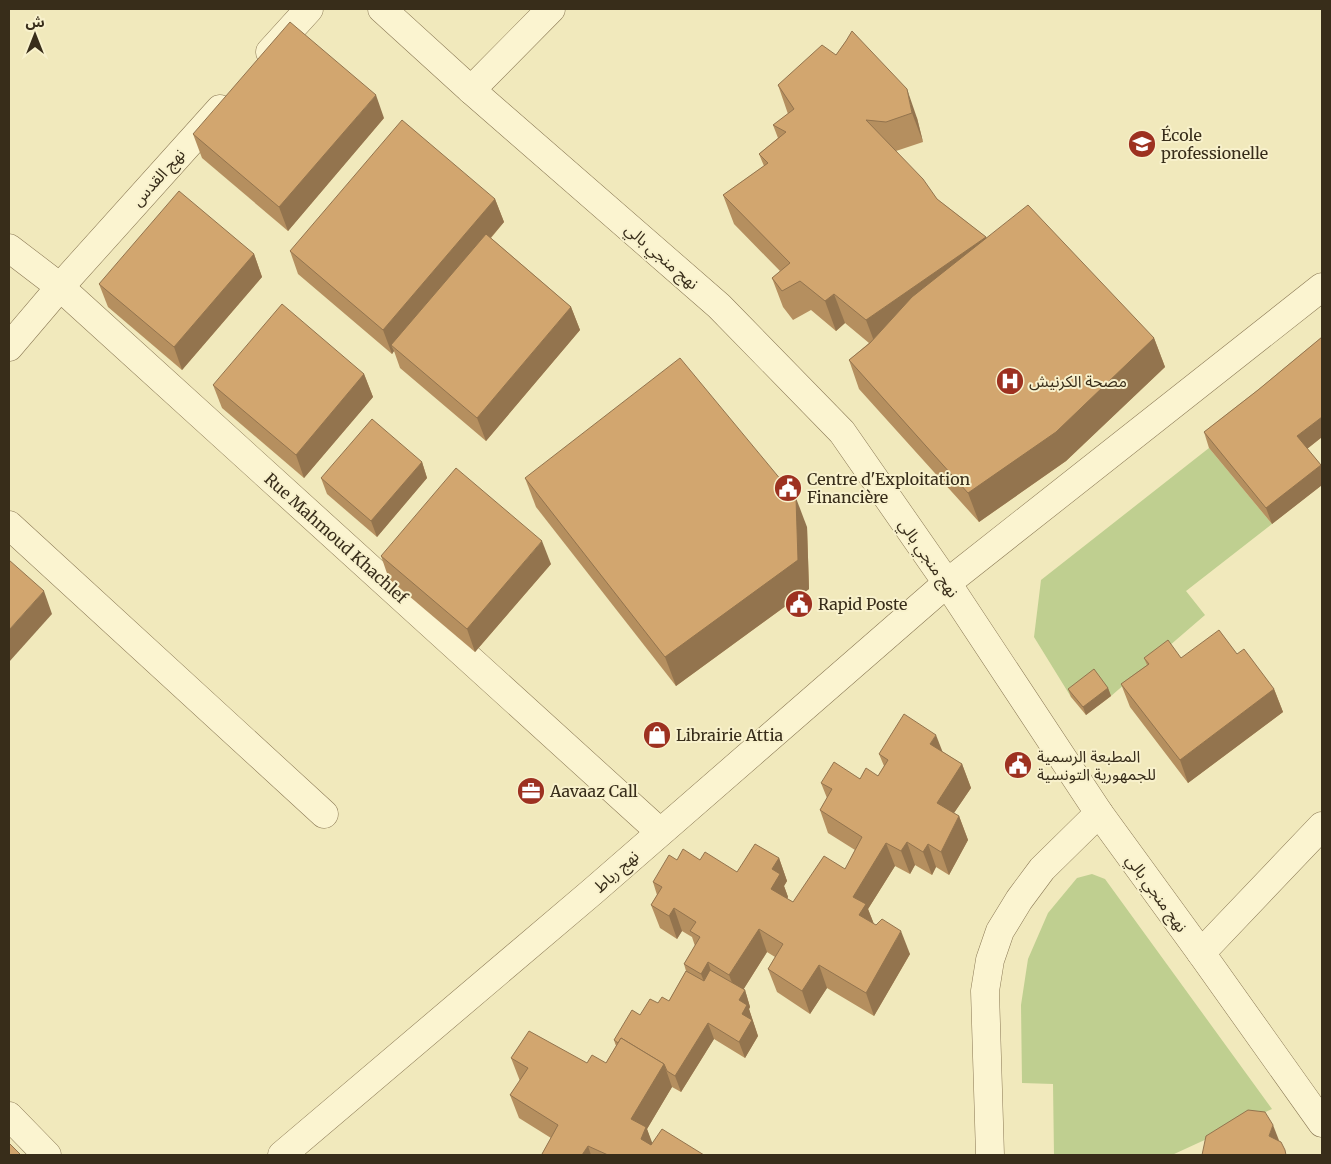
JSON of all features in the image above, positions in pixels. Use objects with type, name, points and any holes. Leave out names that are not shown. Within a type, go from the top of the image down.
[{"type":"street","points":[[256,67],[309,9]]},
{"type":"street","name":"نهج منجي بالي","points":[[382,9],[471,90],[718,306],[842,432],[947,583],[1099,813],[1322,1123]]},
{"type":"street","points":[[471,90],[551,9]]},
{"type":"street","name":"نهج القدس","points":[[9,347],[60,287],[237,89]]},
{"type":"street","name":"Rue Mahmoud Khachlef","points":[[9,248],[60,287],[660,832]]},
{"type":"street","name":"نهج رباط","points":[[282,1155],[592,892],[947,583],[1322,287]]},
{"type":"street","points":[[9,525],[324,814]]},
{"type":"street","points":[[990,1155],[985,991],[990,960],[1000,931],[1019,900],[1042,869],[1099,813]]},
{"type":"street","points":[[1201,953],[1322,826]]},
{"type":"street","points":[[9,1116],[47,1155]]},
{"type":"green space","points":[[1209,448],[1272,524],[1186,591],[1205,615],[1111,696],[1071,697],[1034,637],[1041,580]]},
{"type":"green space","points":[[1092,874],[1105,879],[1272,1109],[1172,1155],[1054,1155],[1053,1084],[1022,1083],[1021,1005],[1028,959],[1048,913],[1077,878]]},
{"type":"building","points":[[290,22],[376,95],[279,207],[193,134]]},
{"type":"building","points":[[852,31],[907,89],[912,113],[886,122],[866,120],[923,179],[937,199],[986,237],[866,320],[834,294],[825,301],[800,281],[782,291],[772,278],[790,263],[723,195],[768,163],[759,154],[786,132],[773,125],[794,109],[778,85],[822,45],[836,55]]},
{"type":"building","points":[[402,120],[495,199],[383,330],[290,251]]},
{"type":"building","points":[[179,191],[254,254],[174,347],[99,284]]},
{"type":"building","name":"مصحة الكرنيش","points":[[1028,205],[1154,338],[1056,432],[968,493],[849,360],[870,343],[912,297]]},
{"type":"building","points":[[486,234],[571,307],[477,418],[391,345]]},
{"type":"building","points":[[282,304],[364,374],[296,455],[213,385]]},
{"type":"building","points":[[1322,337],[1322,417],[1297,436],[1321,465],[1266,508],[1204,432]]},
{"type":"building","points":[[680,358],[796,498],[798,560],[665,657],[525,478]]},
{"type":"building","points":[[372,419],[422,462],[371,521],[321,478]]},
{"type":"building","points":[[456,468],[542,541],[467,629],[381,556]]},
{"type":"building","points":[[9,560],[44,591],[9,630]]},
{"type":"building","points":[[1219,630],[1237,654],[1244,649],[1274,689],[1180,760],[1121,684],[1149,664],[1144,658],[1168,640],[1181,658]]},
{"type":"building","points":[[1094,669],[1108,688],[1083,707],[1068,689]]},
{"type":"building","points":[[904,714],[936,735],[930,744],[962,764],[937,803],[959,816],[941,852],[928,844],[923,852],[907,842],[901,851],[886,843],[853,897],[866,904],[859,915],[876,925],[882,919],[901,931],[866,993],[819,965],[802,991],[768,969],[783,944],[759,929],[729,975],[708,962],[701,974],[684,964],[700,937],[690,931],[696,922],[674,908],[669,916],[651,905],[662,887],[653,882],[669,855],[677,860],[683,849],[700,860],[705,852],[737,872],[755,844],[779,858],[772,869],[780,874],[771,889],[793,902],[824,856],[845,869],[862,837],[820,810],[832,789],[821,783],[834,762],[860,779],[866,768],[878,776],[888,760],[879,754]]},
{"type":"building","points":[[710,970],[745,990],[739,1000],[747,1005],[742,1014],[752,1020],[739,1042],[708,1023],[675,1076],[667,1071],[664,1064],[621,1038],[618,1043],[614,1040],[632,1010],[640,1015],[650,999],[658,1003],[662,997],[669,1001],[686,971],[704,981]]},
{"type":"building","points":[[529,1031],[587,1063],[592,1055],[606,1063],[621,1038],[664,1064],[631,1119],[646,1127],[641,1139],[651,1145],[662,1129],[704,1155],[608,1155],[588,1146],[582,1155],[542,1154],[558,1125],[510,1095],[528,1068],[511,1058]]},
{"type":"building","points":[[1248,1110],[1265,1112],[1273,1125],[1269,1136],[1281,1142],[1286,1155],[1202,1155],[1206,1136]]},
{"type":"building","points":[[9,1143],[21,1155],[9,1155]]},
{"type":"place","name":"École professionelle","points":[[1142,144]]},
{"type":"place","name":"مصحة الكرنيش","points":[[1010,381]]},
{"type":"place","name":"Centre d'Exploitation Financière","points":[[788,488]]},
{"type":"place","name":"Rapid Poste","points":[[799,604]]},
{"type":"place","name":"Librairie Attia","points":[[657,735]]},
{"type":"place","name":"المطبعة الرسمية للجمهورية التونسية","points":[[1018,765]]},
{"type":"place","name":"Aavaaz Call","points":[[531,791]]}]
